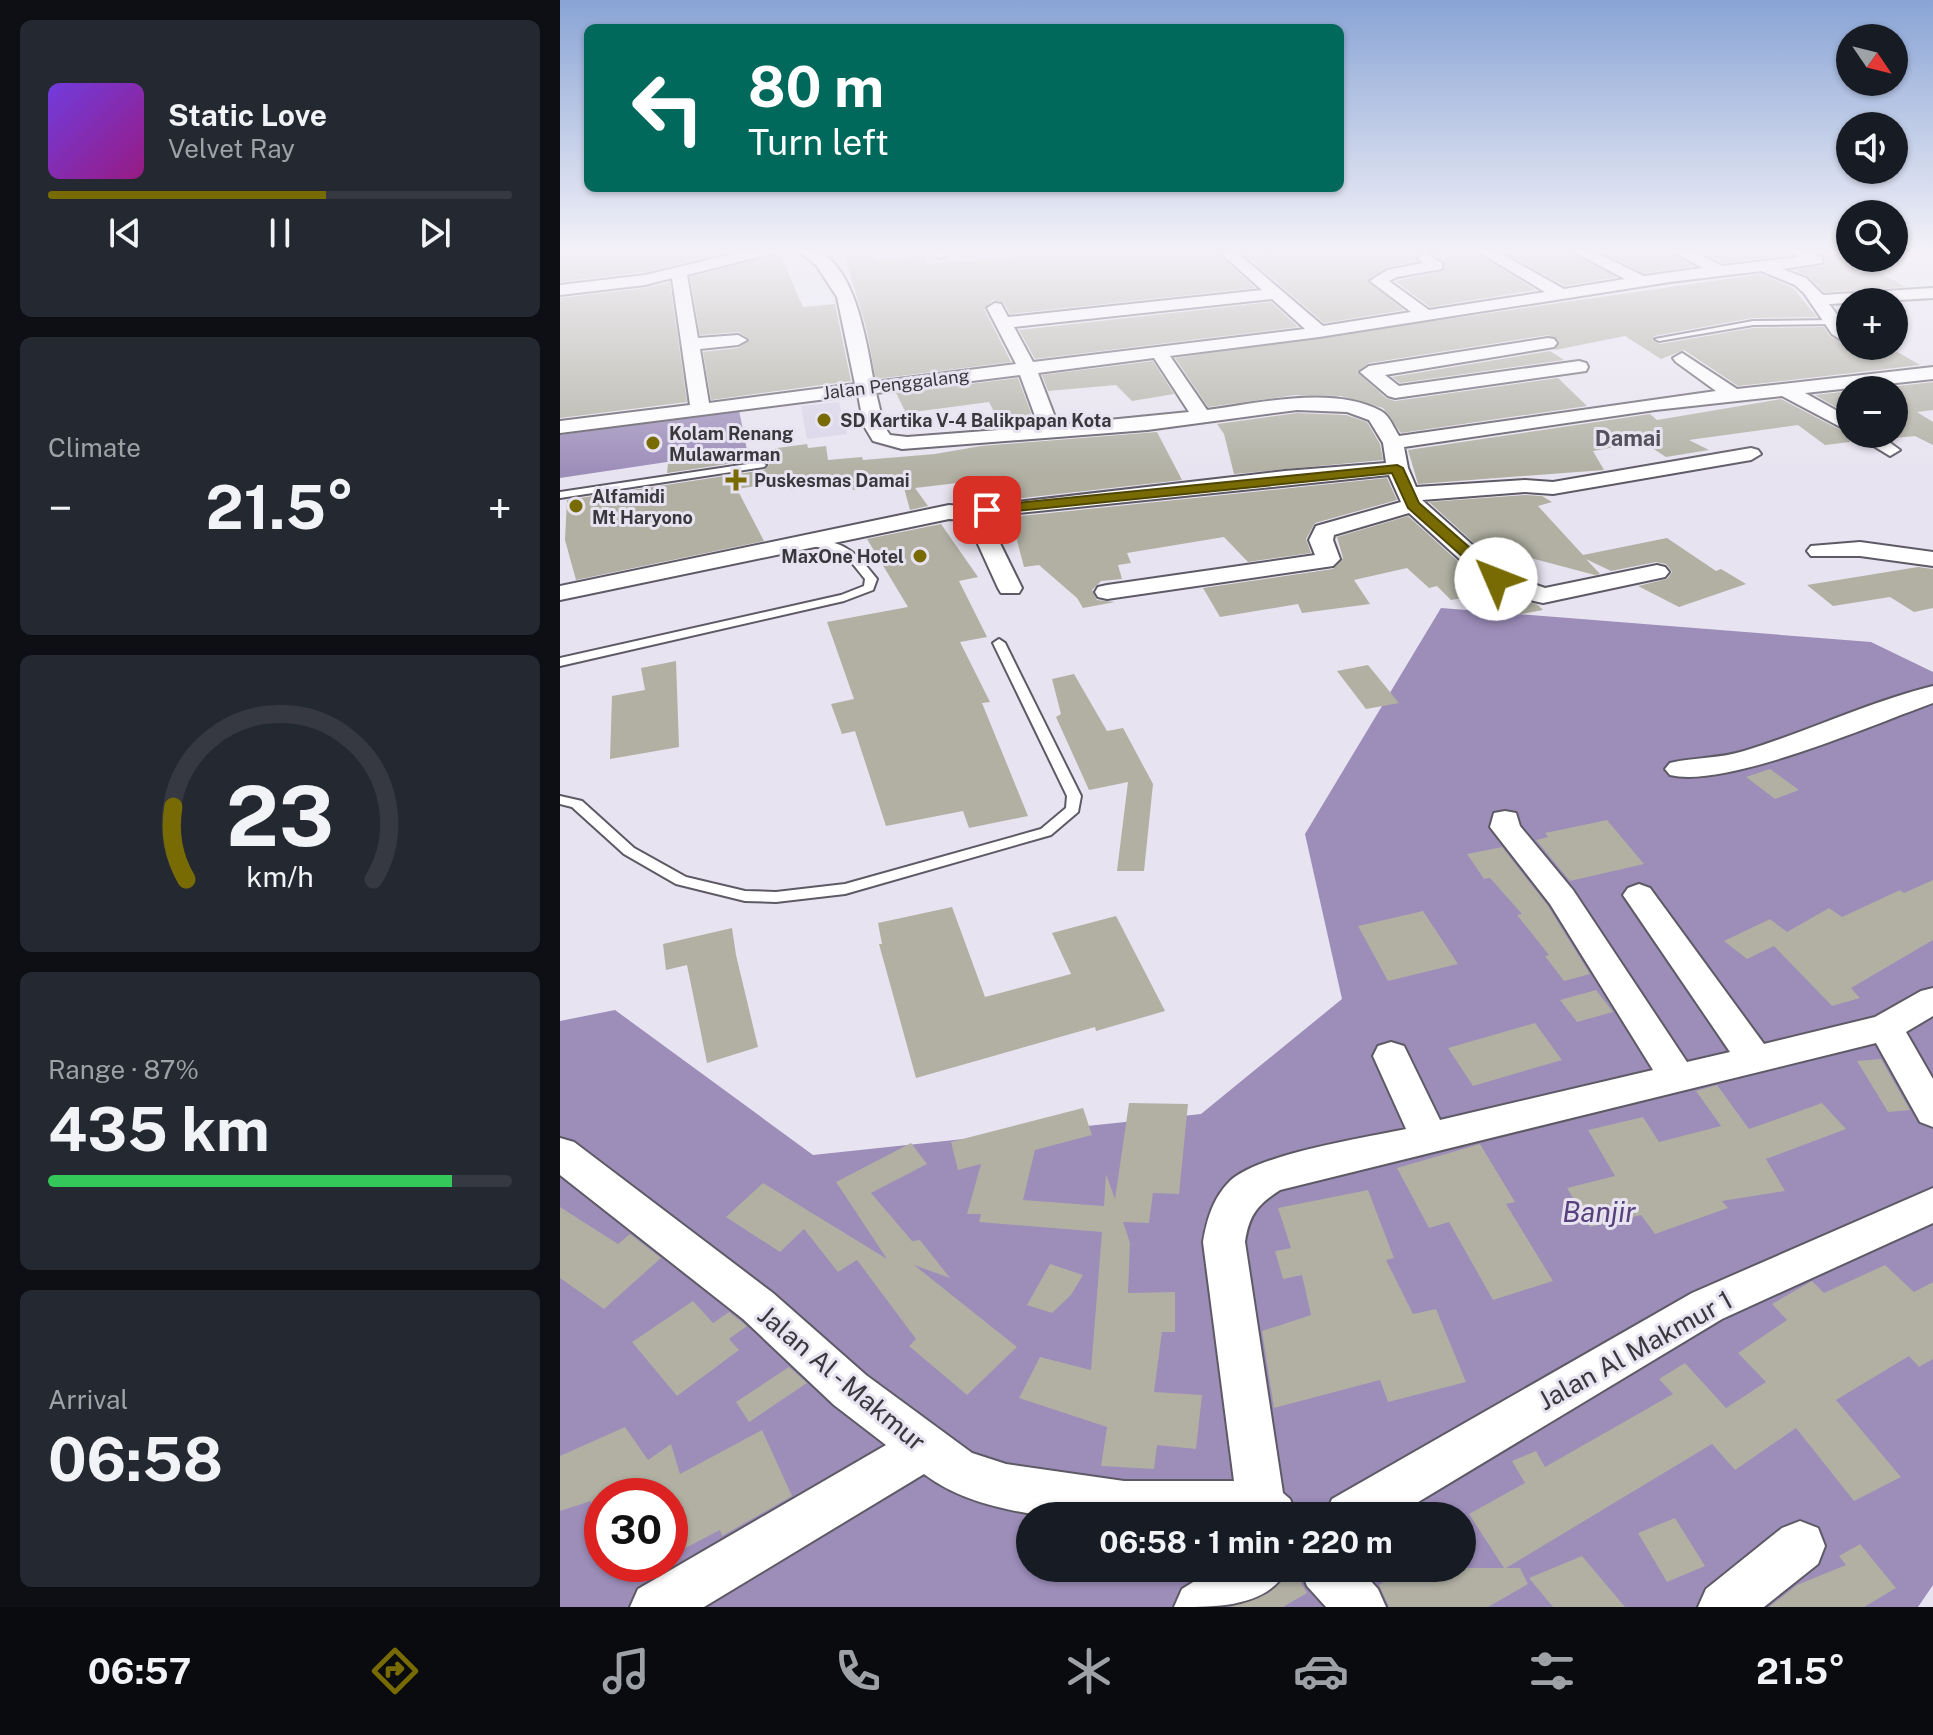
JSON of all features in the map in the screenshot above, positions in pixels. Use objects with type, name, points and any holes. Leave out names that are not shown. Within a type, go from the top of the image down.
[{"type":"street","points":[[687,324],[700,410]]},
{"type":"street","points":[[854,324],[865,388],[877,433],[895,443],[1147,424],[1200,414],[1297,404],[1349,406],[1377,416],[1393,443],[1397,468],[1411,500],[1496,579],[1543,596],[1657,572]]},
{"type":"street","points":[[1003,324],[1027,368],[1050,430]]},
{"type":"street","points":[[1310,324],[1319,332]]},
{"type":"street","name":"Jalan Penggalang","points":[[560,427],[1373,324]]},
{"type":"street","points":[[1525,324],[1579,367],[1395,392],[1369,372],[1548,343]]},
{"type":"street","points":[[690,344],[738,340]]},
{"type":"street","points":[[1158,351],[1200,414]]},
{"type":"street","points":[[1682,358],[1734,396]]},
{"type":"street","points":[[1878,360],[1903,376]]},
{"type":"street","points":[[1908,377],[1933,373]]},
{"type":"street","points":[[1908,379],[1933,393]]},
{"type":"street","points":[[1393,443],[1836,385]]},
{"type":"street","points":[[1786,390],[1836,418]]},
{"type":"street","points":[[1107,592],[1325,561],[1328,559],[1321,540],[1324,531],[1411,500],[1525,486],[1553,488],[1751,454]]},
{"type":"street","points":[[560,594],[949,512],[979,514],[985,510],[1189,487],[1397,468]]},
{"type":"street","points":[[979,514],[978,521],[1010,588]]},
{"type":"street","points":[[1819,551],[1860,549],[1933,559]]},
{"type":"street","points":[[1680,769],[1702,769],[1749,759],[1933,694]]},
{"type":"street","points":[[1505,820],[1505,827],[1562,897],[1679,1080]]},
{"type":"street","points":[[1639,895],[1755,1059]]},
{"type":"street","points":[[1266,1502],[1224,1242],[1228,1216],[1245,1192],[1269,1177],[1885,1028],[1933,1000]]},
{"type":"street","points":[[1885,1028],[1933,1112]]},
{"type":"street","points":[[1391,1056],[1429,1137]]},
{"type":"street","name":"Jalan Al - Makmur","points":[[560,1153],[758,1306],[850,1390],[959,1472],[1006,1487],[1104,1502]]},
{"type":"street","name":"Jalan Al Makmur 1","points":[[1373,1502],[1707,1306],[1933,1205]]},
{"type":"street","points":[[656,1607],[924,1448]]},
{"type":"street","points":[[1724,1607],[1800,1546]]},
{"type":"street","points":[[1200,1607],[1240,1582]]},
{"type":"street","points":[[1338,1582],[1360,1607]]},
{"type":"lane","points":[[1659,339],[1747,324]]},
{"type":"lane","points":[[560,495],[761,465]]},
{"type":"lane","points":[[560,594],[824,543],[844,547],[872,582],[866,590],[844,598],[560,662]]},
{"type":"lane","points":[[560,800],[577,804],[629,851],[654,867],[681,881],[745,896],[776,897],[845,889],[1046,832],[1073,809],[1074,796],[999,643]]},
{"type":"shaded area","name":"SD Kartika V-4 Balikpapan Kota","points":[[839,402],[847,434],[807,439],[801,406]]},
{"type":"water","name":"Kolam Renang Mulawarman","points":[[739,410],[747,450],[560,478],[560,435]]},
{"type":"water","name":"Banjir","points":[[1441,608],[1871,642],[1933,672],[1933,1585],[1918,1607],[560,1607],[560,1021],[615,1010],[813,1155],[1201,1114],[1342,999],[1305,834]]},
{"type":"building","points":[[560,324],[676,324],[687,402],[560,418]]},
{"type":"building","points":[[698,324],[839,324],[851,381],[711,400],[703,352],[738,348],[750,339],[738,332],[700,335]]},
{"type":"building","points":[[865,324],[992,324],[1011,362],[876,379]]},
{"type":"building","points":[[1073,324],[1295,324],[1298,327],[1035,359],[1019,330]]},
{"type":"building","points":[[1412,324],[1719,324],[1654,336],[1652,340],[1660,344],[1753,328],[1824,327],[1836,340],[1836,360],[1908,358],[1920,365],[1738,386],[1684,350],[1661,359],[1625,336],[1555,350],[1559,341],[1548,335],[1369,363],[1357,372],[1386,398],[1395,401],[1558,378],[1587,406],[1401,433],[1383,408],[1341,396],[1295,395],[1208,407],[1175,358]]},
{"type":"building","points":[[1550,351],[1564,360],[1400,383],[1392,377]]},
{"type":"building","points":[[1153,361],[1174,394],[1132,401],[1116,385],[1048,391],[1042,375]]},
{"type":"building","points":[[1018,378],[1035,424],[1002,427],[989,402],[906,413],[896,393]]},
{"type":"building","points":[[1933,382],[1933,410],[1917,412],[1933,422],[1933,445],[1915,436],[1908,437],[1908,385]]},
{"type":"building","points":[[1836,393],[1836,407],[1815,395]]},
{"type":"building","points":[[1781,399],[1836,428],[1836,444],[1825,445],[1798,425],[1689,440],[1709,450],[1666,457],[1643,442],[1593,451],[1604,470],[1418,484],[1408,450],[1650,414],[1657,420]]},
{"type":"building","points":[[1297,413],[1346,415],[1367,422],[1380,444],[1383,460],[1234,474],[1224,434],[1217,424]]},
{"type":"building","points":[[1157,432],[1182,480],[997,501],[991,498],[983,480],[915,488],[928,506],[910,510],[903,484],[853,490],[851,482],[790,490],[787,481],[737,489],[764,541],[576,580],[565,540],[567,500],[764,470],[769,465],[761,459],[667,473],[668,464],[686,460],[807,444],[808,448],[826,446],[828,460],[862,457],[863,460],[935,454],[981,446]]},
{"type":"building","points":[[1387,478],[1397,500],[1315,523],[1306,539],[1311,553],[1248,562],[1224,537],[1127,553],[1131,563],[1118,565],[1122,579],[1101,581],[1092,590],[1097,600],[1115,602],[1083,608],[1077,598],[1039,565],[1024,567],[1015,533],[1007,534],[1002,518]]},
{"type":"building","points":[[1542,496],[1552,502],[1538,506],[1583,555],[1667,538],[1716,571],[1721,569],[1746,584],[1679,607],[1638,586],[1667,579],[1672,572],[1666,564],[1656,562],[1611,571],[1586,559],[1600,574],[1595,575],[1474,543],[1429,502]]},
{"type":"building","points":[[1408,516],[1485,586],[1538,605],[1543,610],[1495,619],[1473,596],[1451,600],[1437,586],[1429,588],[1407,568],[1354,580],[1370,604],[1302,613],[1298,604],[1220,617],[1203,588],[1333,569],[1343,558],[1337,537]]},
{"type":"building","points":[[941,524],[978,577],[959,581],[987,637],[960,642],[990,702],[982,703],[1028,816],[969,828],[963,811],[886,826],[855,731],[842,734],[831,704],[854,699],[827,622],[908,607],[867,539]]},
{"type":"building","points":[[1918,567],[1933,569],[1933,608],[1914,612],[1890,597],[1833,606],[1807,585]]},
{"type":"building","points":[[676,661],[679,747],[610,759],[612,696],[645,690],[641,668]]},
{"type":"building","points":[[1368,665],[1399,703],[1366,709],[1337,671]]},
{"type":"building","points":[[1074,674],[1107,731],[1123,728],[1153,784],[1144,871],[1117,871],[1128,782],[1089,790],[1056,717],[1061,714],[1052,679]]},
{"type":"building","points":[[1770,769],[1799,790],[1775,799],[1746,777]]},
{"type":"building","points":[[1607,820],[1644,864],[1570,881],[1536,840],[1548,837],[1545,833]]},
{"type":"building","points":[[1502,847],[1548,906],[1590,974],[1564,981],[1545,956],[1549,955],[1517,915],[1522,914],[1490,878],[1484,879],[1467,854]]},
{"type":"building","points":[[1933,880],[1933,940],[1851,988],[1860,998],[1832,1006],[1774,946],[1747,959],[1724,941],[1770,919],[1787,932],[1829,908],[1842,917],[1900,890],[1904,893]]},
{"type":"building","points":[[952,907],[985,997],[1071,974],[1052,933],[1116,916],[1165,1011],[1096,1031],[1095,1027],[916,1078],[879,944],[882,944],[878,923]]},
{"type":"building","points":[[1423,911],[1458,964],[1388,981],[1358,926]]},
{"type":"building","points":[[732,928],[758,1047],[707,1063],[687,965],[666,970],[663,944]]},
{"type":"building","points":[[1596,990],[1613,1012],[1577,1022],[1560,1000]]},
{"type":"building","points":[[1535,1023],[1562,1060],[1473,1086],[1448,1048]]},
{"type":"building","points":[[1881,1059],[1910,1110],[1888,1112],[1857,1061]]},
{"type":"building","points":[[1717,1085],[1749,1129],[1822,1103],[1846,1129],[1766,1159],[1785,1191],[1722,1201],[1728,1208],[1655,1234],[1641,1215],[1590,1227],[1567,1188],[1615,1176],[1588,1130],[1643,1117],[1659,1142],[1721,1126],[1696,1091]]},
{"type":"building","points":[[1129,1103],[1188,1104],[1179,1194],[1153,1193],[1149,1223],[1123,1222],[1130,1243],[1128,1293],[1175,1292],[1175,1332],[1162,1332],[1154,1392],[1202,1395],[1196,1449],[1157,1445],[1154,1469],[1101,1466],[1107,1427],[1019,1398],[1040,1357],[1091,1370],[1102,1232],[979,1222],[981,1214],[967,1214],[981,1164],[958,1170],[951,1142],[1083,1108],[1092,1135],[1035,1150],[1023,1200],[1104,1206],[1106,1174],[1115,1199]]},
{"type":"building","points":[[911,1143],[927,1164],[871,1193],[912,1241],[920,1240],[950,1278],[914,1265],[1017,1347],[967,1395],[909,1346],[916,1339],[857,1260],[838,1272],[804,1229],[780,1252],[726,1217],[763,1183],[887,1259],[836,1182]]},
{"type":"building","points":[[1480,1144],[1515,1202],[1506,1204],[1553,1281],[1493,1300],[1449,1222],[1429,1228],[1397,1168]]},
{"type":"building","points":[[1368,1190],[1394,1258],[1386,1260],[1413,1314],[1436,1309],[1466,1382],[1388,1402],[1380,1380],[1274,1408],[1262,1331],[1311,1315],[1302,1275],[1283,1279],[1275,1251],[1291,1248],[1278,1208]]},
{"type":"building","points":[[560,1207],[618,1244],[630,1234],[661,1258],[604,1309],[560,1278]]},
{"type":"building","points":[[1050,1264],[1083,1275],[1071,1295],[1052,1313],[1027,1305]]},
{"type":"building","points":[[1885,1265],[1914,1292],[1933,1282],[1933,1359],[1919,1367],[1909,1356],[1836,1400],[1901,1477],[1854,1501],[1796,1428],[1735,1470],[1712,1444],[1506,1568],[1520,1568],[1528,1584],[1488,1607],[1389,1607],[1379,1585],[1384,1582],[1476,1582],[1476,1568],[1504,1568],[1476,1525],[1476,1510],[1525,1483],[1512,1461],[1536,1451],[1545,1467],[1673,1394],[1659,1379],[1685,1363],[1726,1408],[1766,1382],[1738,1353],[1787,1320],[1772,1304],[1812,1281],[1824,1293]]},
{"type":"building","points":[[693,1301],[713,1323],[729,1312],[747,1326],[729,1339],[739,1350],[677,1396],[632,1342]]},
{"type":"building","points":[[789,1367],[807,1383],[749,1422],[736,1402]]},
{"type":"building","points":[[625,1427],[648,1460],[671,1444],[680,1474],[762,1430],[792,1496],[722,1536],[720,1530],[688,1547],[688,1478],[584,1478],[584,1503],[560,1511],[560,1456]]},
{"type":"building","points":[[1675,1518],[1705,1566],[1667,1582],[1638,1533]]},
{"type":"building","points":[[1860,1544],[1896,1588],[1864,1607],[1769,1607],[1797,1585],[1846,1565],[1839,1556]]},
{"type":"building","points":[[1582,1556],[1625,1607],[1553,1607],[1529,1578]]},
{"type":"building","points":[[1280,1582],[1301,1582],[1307,1593],[1283,1607],[1230,1607],[1269,1593]]},
{"type":"place","name":"SD Kartika V-4 Balikpapan Kota","points":[[824,420]]},
{"type":"place","name":"Kolam Renang Mulawarman","points":[[653,443]]},
{"type":"place","name":"Puskesmas Damai","points":[[736,480]]},
{"type":"place","name":"Alfamidi Mt Haryono","points":[[576,506]]},
{"type":"place","name":"MaxOne Hotel","points":[[920,556]]},
{"type":"district","name":"Damai","points":[[1628,438]]},
{"type":"route","points":[[987,510],[1285,477],[1397,468],[1413,505],[1496,579]]}]
